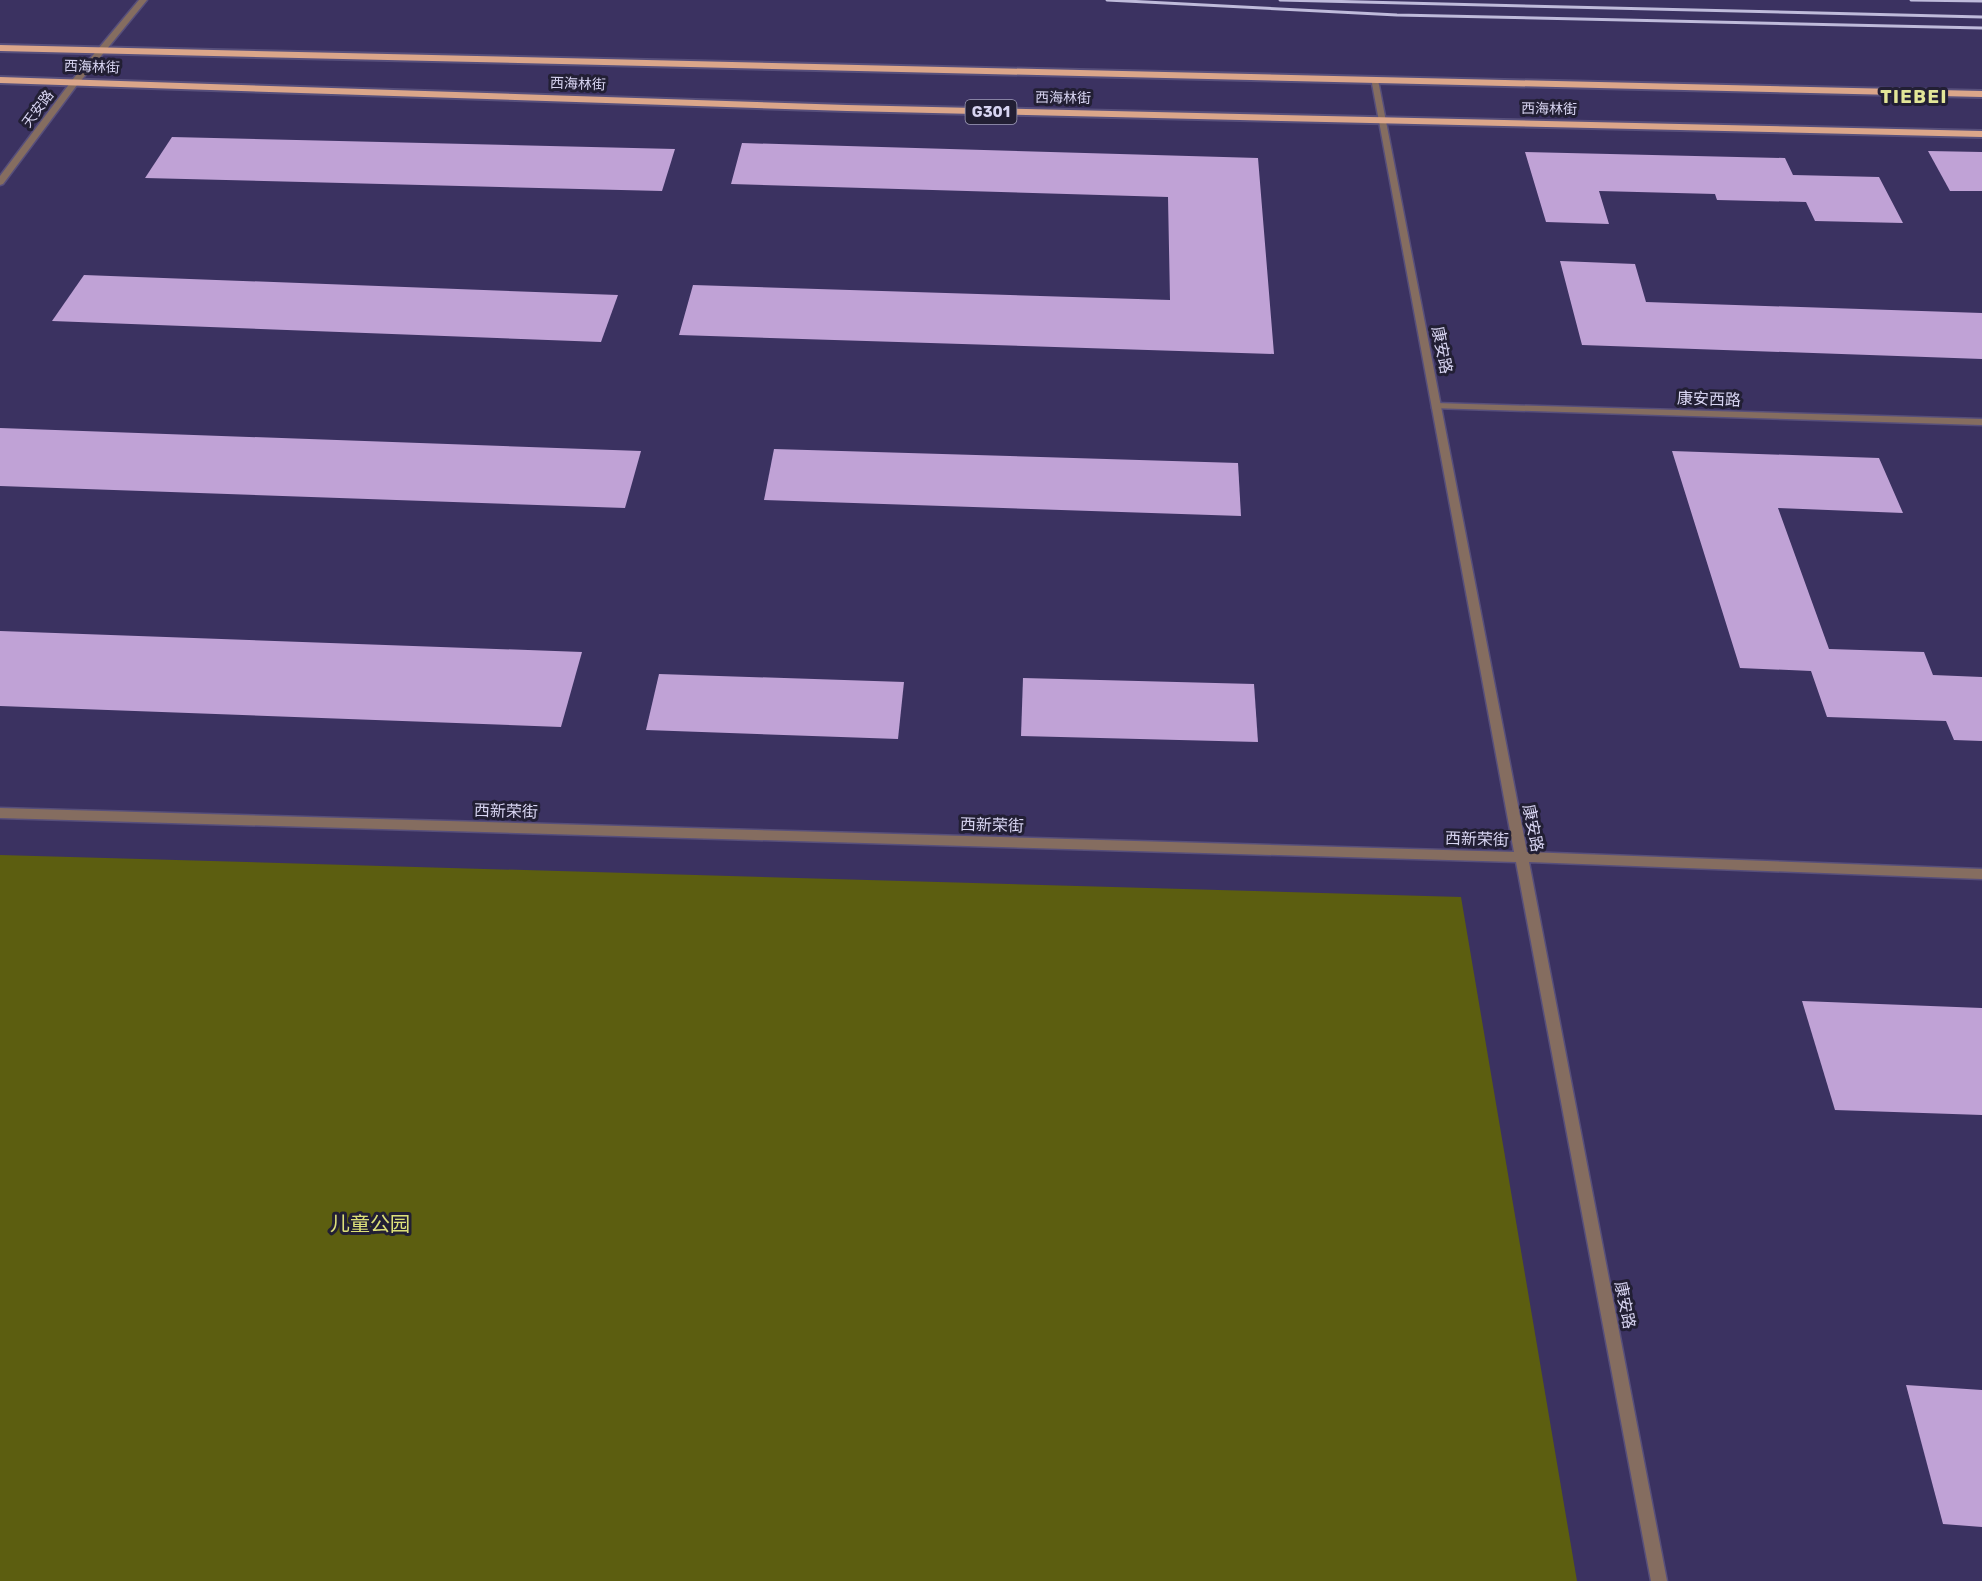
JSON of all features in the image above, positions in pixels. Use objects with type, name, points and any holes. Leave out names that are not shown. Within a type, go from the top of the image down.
[{"type":"highway","name":"西海林街","points":[[0,48],[1982,94]]},
{"type":"highway","name":"西海林街","points":[[0,80],[835,108],[1982,134]]},
{"type":"street","name":"天安路","points":[[0,182],[100,50],[143,0]]},
{"type":"street","name":"康安路","points":[[1374,81],[1659,1581]]},
{"type":"street","name":"康安西路","points":[[1435,406],[1982,423]]},
{"type":"street","name":"西新荣街","points":[[0,813],[1521,857],[1982,874]]},
{"type":"green space","name":"儿童公园","points":[[0,855],[1461,897],[1577,1581],[0,1581]]},
{"type":"building","points":[[172,137],[675,149],[662,191],[145,178]]},
{"type":"building","points":[[742,143],[1258,158],[1274,354],[679,335],[693,285],[1170,300],[1168,197],[731,184]]},
{"type":"building","points":[[1928,151],[1982,152],[1982,191],[1950,191]]},
{"type":"building","points":[[1525,152],[1785,158],[1793,175],[1879,177],[1903,223],[1815,221],[1806,202],[1717,200],[1715,194],[1599,191],[1609,224],[1546,222]]},
{"type":"building","points":[[1560,261],[1635,264],[1646,302],[1982,313],[1982,359],[1582,345]]},
{"type":"building","points":[[84,275],[618,295],[601,342],[52,321]]},
{"type":"building","points":[[0,428],[641,451],[625,508],[0,486]]},
{"type":"building","points":[[774,449],[1238,463],[1241,516],[764,500]]},
{"type":"building","points":[[1672,451],[1879,458],[1903,513],[1778,508],[1829,649],[1924,652],[1933,675],[1982,677],[1982,741],[1954,740],[1946,721],[1827,717],[1811,671],[1740,668]]},
{"type":"building","points":[[0,631],[582,652],[561,727],[0,706]]},
{"type":"building","points":[[659,674],[904,682],[898,739],[646,730]]},
{"type":"building","points":[[1023,678],[1254,684],[1258,742],[1021,736]]},
{"type":"building","points":[[1802,1001],[1982,1008],[1982,1115],[1835,1110]]},
{"type":"building","points":[[1906,1385],[1982,1390],[1982,1527],[1943,1524]]},
{"type":"railway","points":[[1107,0],[1397,15],[1982,28]]},
{"type":"railway","points":[[1280,0],[1982,17]]},
{"type":"railway","points":[[1911,0],[1982,1]]},
{"type":"district","name":"TIEBEI","points":[[1914,97]]}]
